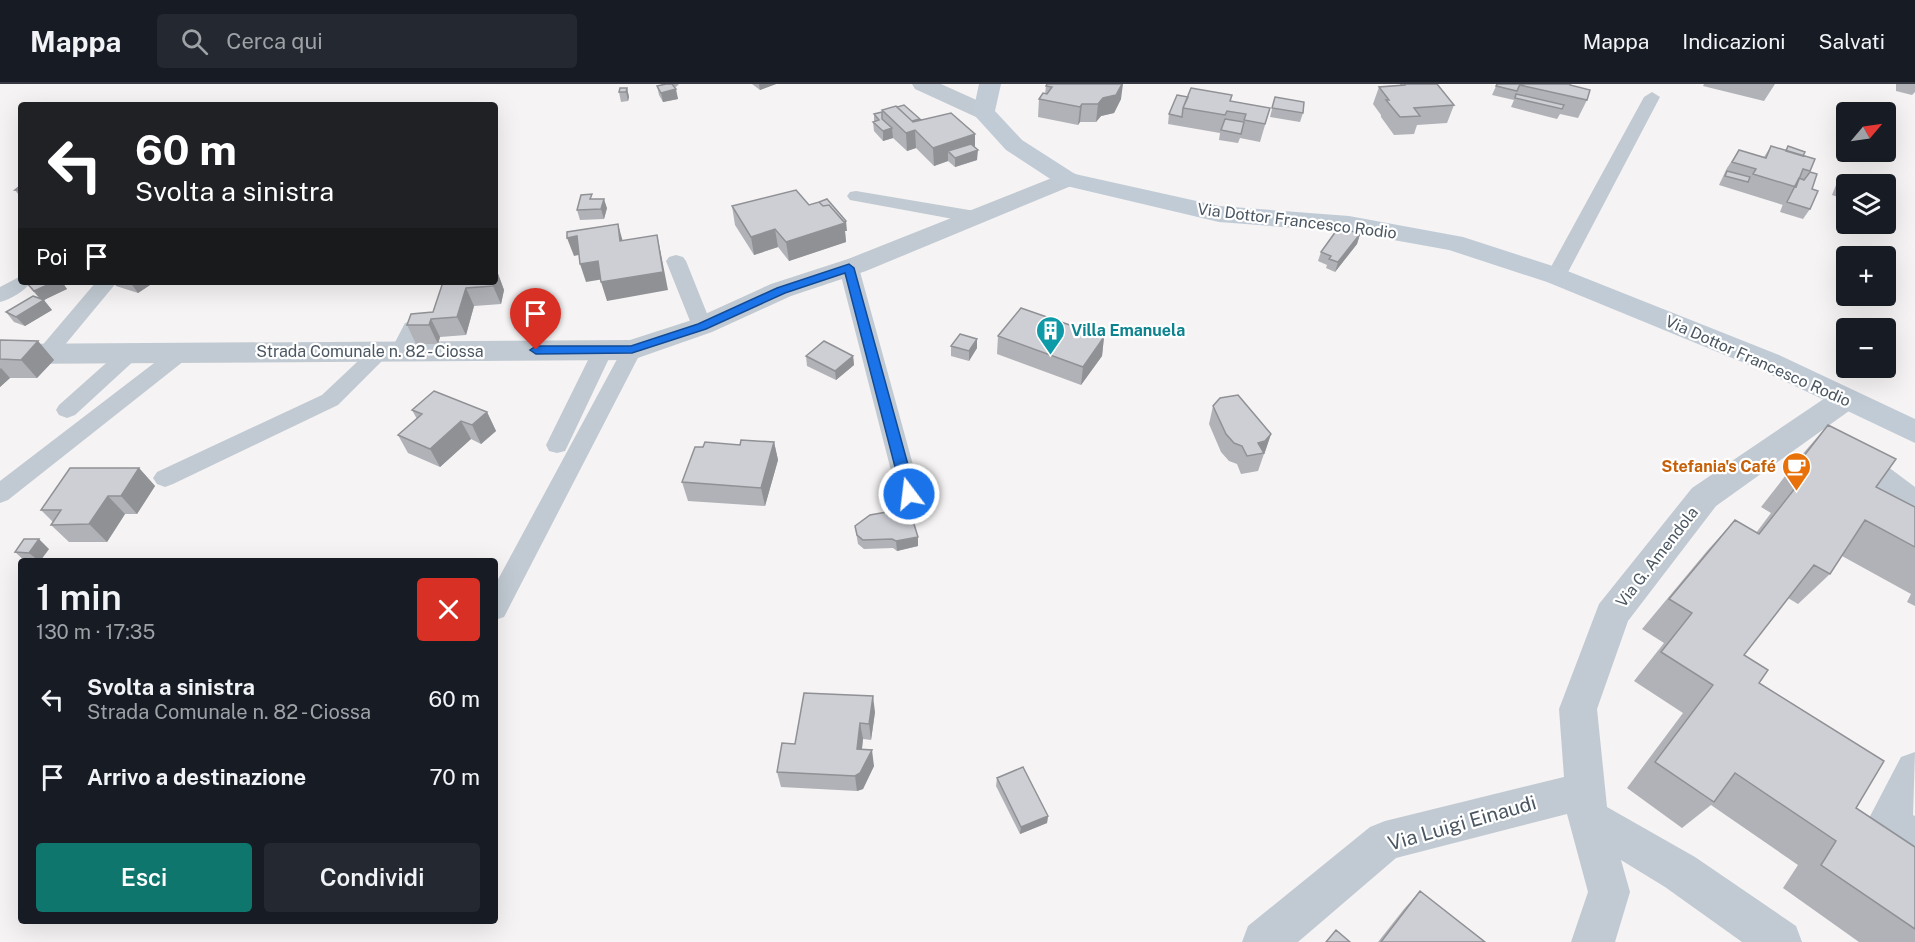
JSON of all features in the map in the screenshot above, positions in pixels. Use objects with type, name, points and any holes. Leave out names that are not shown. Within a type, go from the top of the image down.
[{"type":"main road","points":[[984,112],[990,84]]},
{"type":"main road","name":"Via Dottor Francesco Rodio","points":[[984,112],[1014,145],[1067,179],[1219,214],[1349,224],[1454,243],[1556,276],[1769,363],[1915,432]]},
{"type":"street","points":[[923,84],[984,112]]},
{"type":"street","name":"Strada Comunale n. 82 - Ciossa","points":[[0,354],[182,352],[398,343],[632,350],[702,326],[781,290],[849,268],[1067,179]]},
{"type":"street","name":"Via G. Amendola","points":[[1593,942],[1609,892],[1587,804],[1578,709],[1612,614],[1704,497],[1845,399]]},
{"type":"street","points":[[1813,421],[1855,460],[1915,505]]},
{"type":"street","points":[[1915,770],[1888,822],[1915,839]]},
{"type":"street","points":[[1587,804],[1780,942]]},
{"type":"street","name":"Via Luigi Einaudi","points":[[1264,942],[1386,841],[1587,804]]},
{"type":"lane","points":[[1556,276],[1652,97]]},
{"type":"lane","points":[[856,196],[975,217]]},
{"type":"lane","points":[[676,261],[702,326]]},
{"type":"lane","points":[[849,268],[909,494]]},
{"type":"lane","points":[[0,296],[18,284]]},
{"type":"lane","points":[[47,353],[104,285]]},
{"type":"lane","points":[[165,478],[330,400],[398,343]]},
{"type":"lane","points":[[557,445],[603,350]]},
{"type":"lane","points":[[498,603],[632,350]]},
{"type":"lane","points":[[0,494],[182,352]]},
{"type":"lane","points":[[68,410],[130,353]]},
{"type":"building","points":[[672,84],[676,89],[661,93],[657,86]]},
{"type":"building","points":[[1047,84],[1122,84],[1116,95],[1103,98],[1098,104],[1082,104],[1080,107],[1039,99],[1052,87],[1046,86]]},
{"type":"building","points":[[1437,84],[1454,105],[1414,108],[1420,116],[1400,117],[1379,87]]},
{"type":"building","points":[[1497,84],[1520,84],[1517,91],[1496,86]]},
{"type":"building","points":[[1521,84],[1570,84],[1590,90],[1587,100]]},
{"type":"building","points":[[620,88],[627,88],[626,92],[619,92]]},
{"type":"building","points":[[1191,88],[1232,95],[1230,101],[1270,108],[1265,124],[1244,120],[1246,114],[1227,111],[1225,115],[1183,108]]},
{"type":"building","points":[[1516,94],[1564,105],[1562,109],[1515,98]]},
{"type":"building","points":[[1177,95],[1188,97],[1182,117],[1169,114]]},
{"type":"building","points":[[1275,97],[1304,102],[1303,113],[1272,108]]},
{"type":"building","points":[[904,105],[920,119],[912,121],[897,107]]},
{"type":"building","points":[[896,106],[913,122],[951,113],[975,134],[933,148],[915,130],[906,133],[882,110]]},
{"type":"building","points":[[882,112],[882,119],[892,128],[883,131],[873,122],[879,120],[874,114]]},
{"type":"building","points":[[1225,119],[1244,122],[1241,134],[1221,130]]},
{"type":"building","points":[[971,144],[978,150],[955,158],[948,151]]},
{"type":"building","points":[[1771,146],[1815,159],[1810,171],[1803,169],[1796,187],[1753,174],[1756,169],[1732,162],[1739,150],[1766,158]]},
{"type":"building","points":[[1788,146],[1805,152],[1803,156],[1786,151]]},
{"type":"building","points":[[1727,171],[1750,177],[1748,182],[1725,176]]},
{"type":"building","points":[[1810,172],[1817,174],[1812,189],[1818,191],[1810,209],[1787,202],[1799,178],[1804,180]]},
{"type":"building","points":[[796,190],[809,205],[819,202],[823,206],[829,205],[845,223],[786,242],[775,229],[751,237],[732,206]]},
{"type":"building","points":[[592,194],[590,199],[604,199],[601,209],[577,210],[581,195]]},
{"type":"building","points":[[827,199],[846,221],[844,222],[829,205],[823,206],[819,202]]},
{"type":"building","points":[[618,224],[620,241],[657,235],[663,272],[601,282],[598,261],[580,264],[577,236],[567,238],[567,232]]},
{"type":"building","points":[[1339,227],[1360,234],[1338,262],[1329,259],[1331,256],[1321,252]]},
{"type":"building","points":[[29,285],[47,285],[34,291]]},
{"type":"building","points":[[442,285],[493,285],[466,288],[457,317],[431,319],[429,325],[407,325],[411,314],[433,312]]},
{"type":"building","points":[[33,296],[44,300],[16,317],[6,312]]},
{"type":"building","points":[[1021,308],[1104,337],[1083,367],[998,336]]},
{"type":"building","points":[[960,334],[977,339],[969,351],[951,346]]},
{"type":"building","points":[[0,340],[38,341],[21,360],[0,359]]},
{"type":"building","points":[[824,341],[853,356],[835,371],[806,356]]},
{"type":"building","points":[[434,391],[487,412],[472,425],[461,421],[430,449],[398,435],[422,414],[412,410]]},
{"type":"building","points":[[1238,395],[1271,434],[1265,441],[1258,443],[1264,453],[1247,456],[1242,446],[1234,443],[1226,434],[1213,406],[1220,398]]},
{"type":"building","points":[[1828,425],[1896,459],[1876,487],[1915,507],[1915,547],[1865,520],[1830,574],[1814,565],[1744,655],[1768,670],[1759,683],[1884,761],[1856,808],[1915,847],[1915,929],[1821,865],[1836,841],[1735,773],[1714,802],[1655,762],[1713,685],[1661,652],[1692,613],[1669,599],[1735,520],[1759,534],[1800,482],[1789,475]]},
{"type":"building","points":[[741,440],[774,442],[761,488],[682,482],[695,447],[703,447],[705,442],[740,445]]},
{"type":"building","points":[[70,468],[139,468],[121,496],[108,496],[89,524],[51,525],[61,510],[41,510]]},
{"type":"building","points":[[909,508],[918,537],[896,541],[892,539],[863,540],[857,535],[855,526],[870,515]]},
{"type":"building","points":[[24,539],[39,539],[29,553],[15,552]]},
{"type":"building","points":[[804,693],[873,696],[869,724],[860,723],[857,749],[872,750],[860,773],[855,776],[777,772],[782,743],[795,744]]},
{"type":"building","points":[[1023,767],[1048,816],[1021,827],[997,778]]},
{"type":"building","points":[[1420,891],[1485,942],[1381,942]]},
{"type":"building","points":[[1336,930],[1350,942],[1326,942]]},
{"type":"place","name":"Villa Emanuela","points":[[1050,356]]},
{"type":"place","name":"Stefania's Café","points":[[1797,492]]},
{"type":"route","points":[[536,350],[632,350],[702,326],[781,290],[849,268],[909,494]]}]
